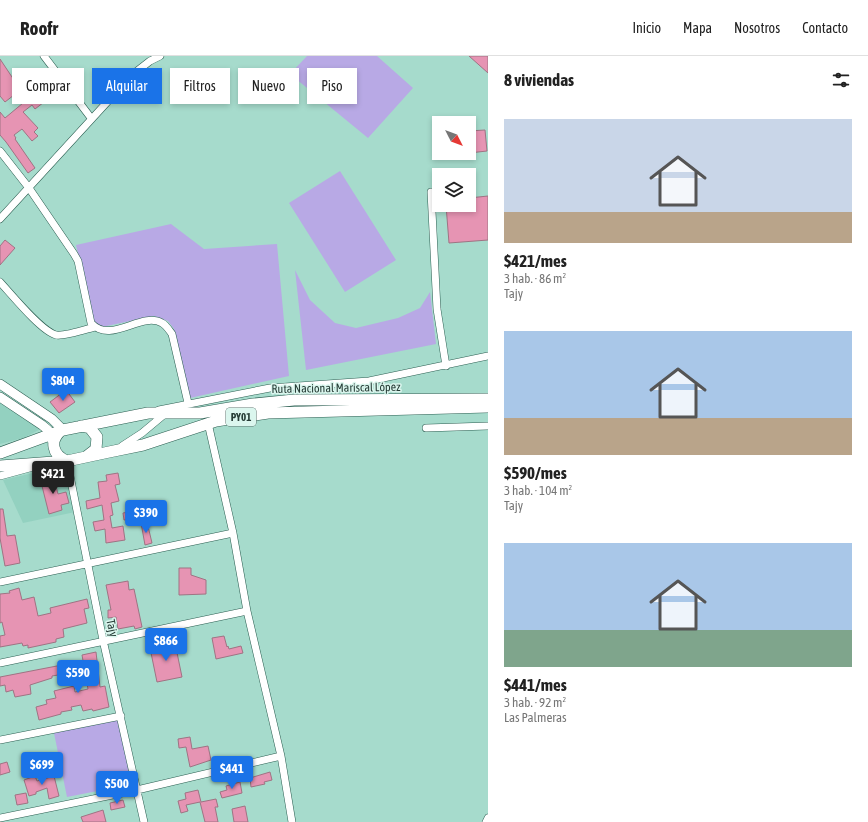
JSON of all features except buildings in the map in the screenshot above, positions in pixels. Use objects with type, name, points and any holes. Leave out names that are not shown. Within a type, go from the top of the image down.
[{"type":"highway","name":"Ruta Nacional Mariscal López","points":[[63,430],[148,413],[200,413],[253,404],[294,400],[488,399]]},
{"type":"highway","name":"Ruta Nacional Mariscal López","points":[[0,466],[67,461],[143,445],[216,421],[268,413],[488,407]]},
{"type":"highway","points":[[78,426],[90,428],[98,437],[96,449],[92,454],[87,456]]},
{"type":"highway","points":[[0,453],[52,439],[63,430]]},
{"type":"highway","points":[[52,439],[56,453],[60,458],[67,461]]},
{"type":"main road","points":[[0,384],[52,419],[63,430]]},
{"type":"main road","points":[[0,397],[42,425],[48,430],[52,439]]},
{"type":"street","points":[[44,56],[91,118]]},
{"type":"street","points":[[0,219],[132,75],[150,61],[160,56]]},
{"type":"street","points":[[0,151],[29,188],[78,261],[91,323],[95,328]]},
{"type":"street","points":[[431,192],[437,309],[446,366]]},
{"type":"street","points":[[0,282],[42,326],[57,336],[95,328],[109,331],[152,320],[161,322],[172,334],[188,403]]},
{"type":"street","points":[[148,413],[178,405],[270,388],[358,382],[446,366],[488,356]]},
{"type":"street","points":[[109,452],[131,441],[178,405]]},
{"type":"street","points":[[208,424],[233,533],[247,610],[281,756],[292,822]]},
{"type":"street","points":[[426,428],[488,426]]},
{"type":"street","name":"Tajy","points":[[67,461],[103,640],[144,822]]},
{"type":"street","points":[[0,476],[52,462]]},
{"type":"street","points":[[0,582],[88,562],[233,533]]},
{"type":"street","points":[[0,663],[247,610]]},
{"type":"street","points":[[0,740],[121,716]]},
{"type":"street","points":[[0,818],[137,790],[281,756]]},
{"type":"street","points":[[486,822],[488,818]]},
{"type":"shaded area","points":[[307,56],[377,56],[413,88],[368,138],[327,104],[357,104],[357,68],[307,68],[307,88],[299,81],[299,68],[296,68]]},
{"type":"shaded area","points":[[340,171],[396,260],[345,292],[289,203]]},
{"type":"shaded area","points":[[171,224],[204,249],[277,244],[289,376],[190,398],[174,329],[168,321],[154,316],[102,327],[96,325],[93,319],[76,245]]},
{"type":"shaded area","points":[[295,270],[310,300],[335,323],[356,328],[398,318],[420,308],[430,292],[436,344],[306,370]]},
{"type":"shaded area","points":[[0,396],[47,426],[23,438],[0,444]]},
{"type":"shaded area","points":[[67,465],[80,511],[23,523],[3,480]]},
{"type":"shaded area","points":[[120,718],[133,784],[67,797],[54,733]]}]
